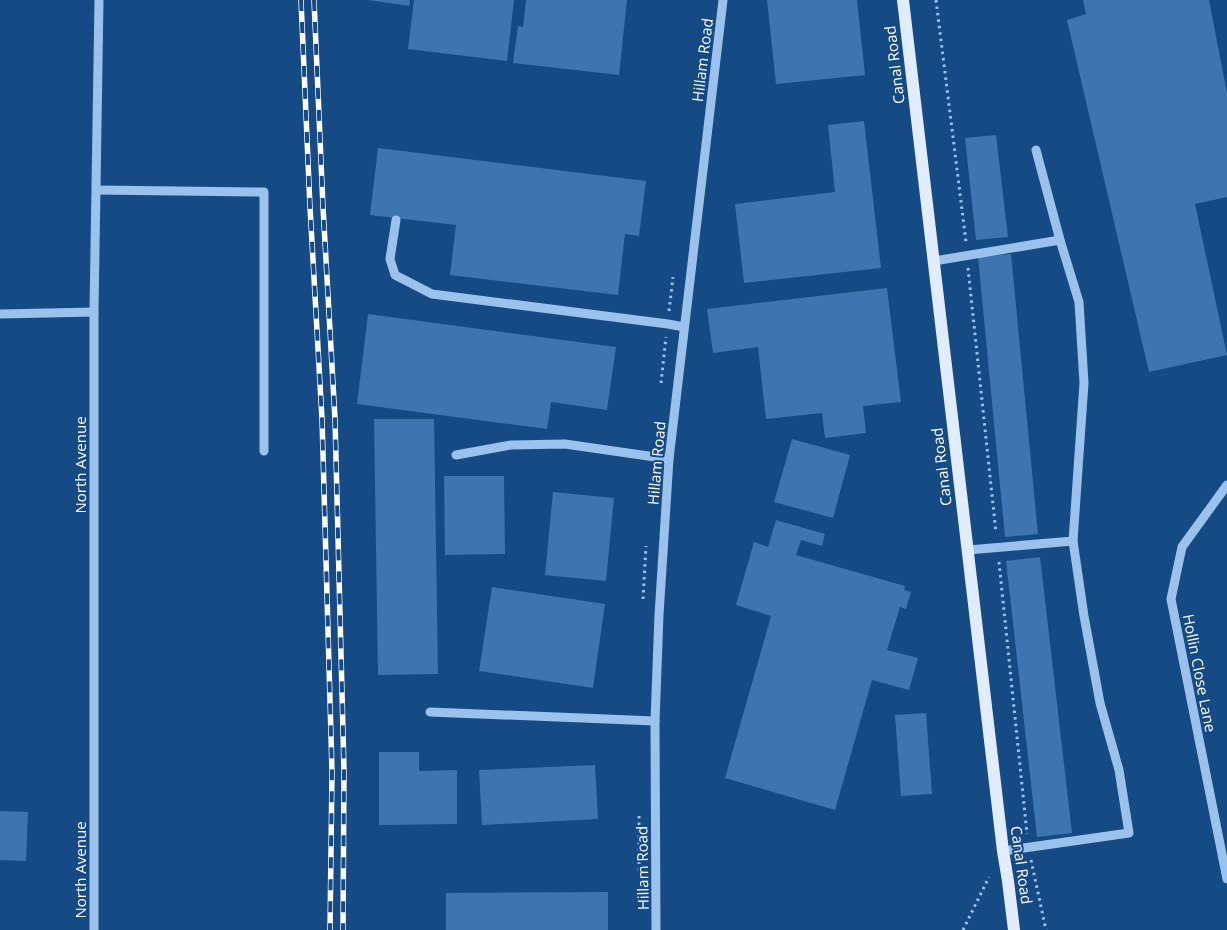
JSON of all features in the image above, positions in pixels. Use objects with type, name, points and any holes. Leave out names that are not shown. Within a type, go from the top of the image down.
[{"type":"main road","name":"Canal Road","points":[[903,0],[1003,851],[1014,930]]},
{"type":"street","name":"North Avenue","points":[[94,930],[94,312],[99,0]]},
{"type":"street","name":"Hillam Road","points":[[656,930],[655,721],[659,615],[670,459],[722,0]]},
{"type":"street","points":[[1003,851],[1129,833],[1120,770],[1100,703],[1073,541],[1084,383],[1079,302],[1036,150]]},
{"type":"street","points":[[97,190],[264,192],[264,451]]},
{"type":"street","points":[[396,220],[390,259],[396,275],[432,294],[684,327]]},
{"type":"street","points":[[934,261],[1060,240]]},
{"type":"street","points":[[0,314],[94,312]]},
{"type":"street","points":[[456,455],[511,445],[565,444],[670,459]]},
{"type":"street","name":"Hollin Close Lane","points":[[1227,485],[1182,548],[1171,599],[1227,879]]},
{"type":"street","points":[[968,550],[1073,541]]},
{"type":"street","points":[[430,712],[655,721]]},
{"type":"path","points":[[936,0],[967,255],[1028,847],[1046,930]]},
{"type":"path","points":[[963,930],[1003,851]]},
{"type":"building","points":[[368,0],[410,0],[409,6]]},
{"type":"building","points":[[414,0],[514,0],[507,61],[408,49]]},
{"type":"building","points":[[526,0],[627,0],[619,75],[513,63],[518,26],[523,27]]},
{"type":"building","points":[[767,0],[857,0],[865,75],[776,84]]},
{"type":"building","points":[[1083,0],[1209,0],[1227,93],[1227,197],[1195,204],[1227,355],[1149,372],[1067,20],[1086,14]]},
{"type":"building","points":[[864,121],[881,268],[744,283],[735,204],[835,192],[828,125]]},
{"type":"building","points":[[996,135],[1008,237],[976,240],[965,138]]},
{"type":"building","points":[[378,148],[646,181],[639,236],[625,234],[618,295],[450,275],[456,225],[370,215]]},
{"type":"building","points":[[1011,254],[1038,534],[1005,537],[978,257]]},
{"type":"building","points":[[887,288],[901,402],[863,406],[866,433],[825,438],[822,413],[766,419],[758,347],[713,353],[707,309]]},
{"type":"building","points":[[368,314],[616,347],[607,410],[551,402],[547,429],[357,404]]},
{"type":"building","points":[[374,419],[434,419],[438,674],[378,675]]},
{"type":"building","points":[[792,439],[850,455],[833,518],[774,502]]},
{"type":"building","points":[[444,476],[504,476],[505,554],[445,555]]},
{"type":"building","points":[[553,492],[614,498],[606,581],[545,575]]},
{"type":"building","points":[[776,520],[825,534],[822,546],[801,540],[796,555],[905,586],[904,590],[911,592],[906,609],[900,607],[887,650],[918,658],[909,690],[872,680],[835,810],[725,778],[771,616],[736,605],[754,542],[768,547]]},
{"type":"building","points":[[1040,557],[1072,833],[1037,837],[1006,561]]},
{"type":"building","points":[[492,587],[605,604],[593,688],[479,671]]},
{"type":"building","points":[[926,713],[932,794],[901,796],[895,715]]},
{"type":"building","points":[[379,752],[419,752],[419,771],[457,770],[457,824],[379,825]]},
{"type":"building","points":[[595,765],[598,819],[482,825],[479,770]]},
{"type":"building","points":[[0,811],[28,812],[26,861],[0,860]]},
{"type":"building","points":[[608,892],[608,930],[446,930],[446,893]]},
{"type":"railway","points":[[301,0],[322,419],[332,771],[330,930]]},
{"type":"railway","points":[[314,0],[335,419],[344,771],[343,930]]}]
